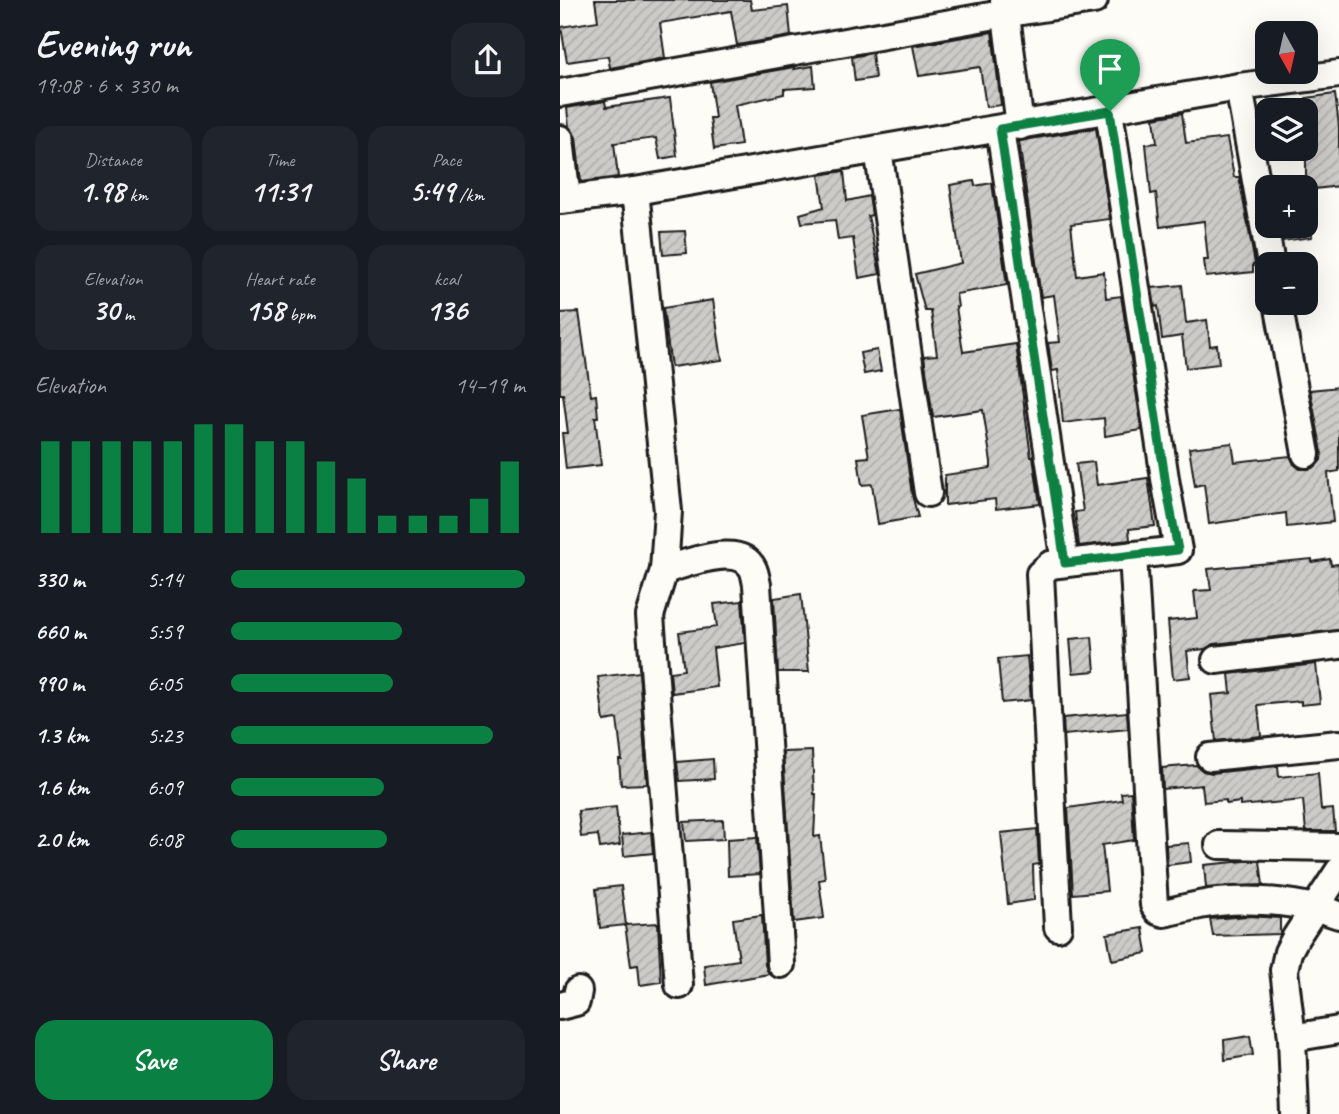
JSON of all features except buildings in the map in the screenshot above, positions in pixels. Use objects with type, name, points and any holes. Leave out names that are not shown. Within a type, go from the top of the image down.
[{"type":"street","points":[[560,93],[969,20],[1005,8],[1094,0]]},
{"type":"street","points":[[1005,8],[1010,128],[1065,563]]},
{"type":"street","points":[[560,139],[564,200],[635,191],[1239,87],[1339,74]]},
{"type":"street","points":[[1239,87],[1269,252]]},
{"type":"street","points":[[1058,927],[1040,574],[1050,565],[1178,550],[1110,111]]},
{"type":"street","points":[[878,149],[928,493]]},
{"type":"street","points":[[635,191],[668,511],[664,570],[650,616],[679,985]]},
{"type":"street","points":[[1280,315],[1306,454]]},
{"type":"street","points":[[664,570],[718,555],[739,556],[753,567],[757,585],[781,964]]},
{"type":"street","points":[[1133,555],[1154,905],[1158,911],[1164,913],[1216,902],[1241,901],[1327,911]]},
{"type":"street","points":[[1216,660],[1339,645]]},
{"type":"street","points":[[1210,757],[1339,744]]},
{"type":"street","points":[[1219,845],[1339,847]]},
{"type":"street","points":[[1295,1114],[1292,1038],[1284,970],[1292,945],[1327,911],[1339,871]]},
{"type":"street","points":[[1292,1038],[1339,1030]]},
{"type":"route","points":[[1110,111],[1178,550],[1065,563],[1000,129],[1110,111]]}]
